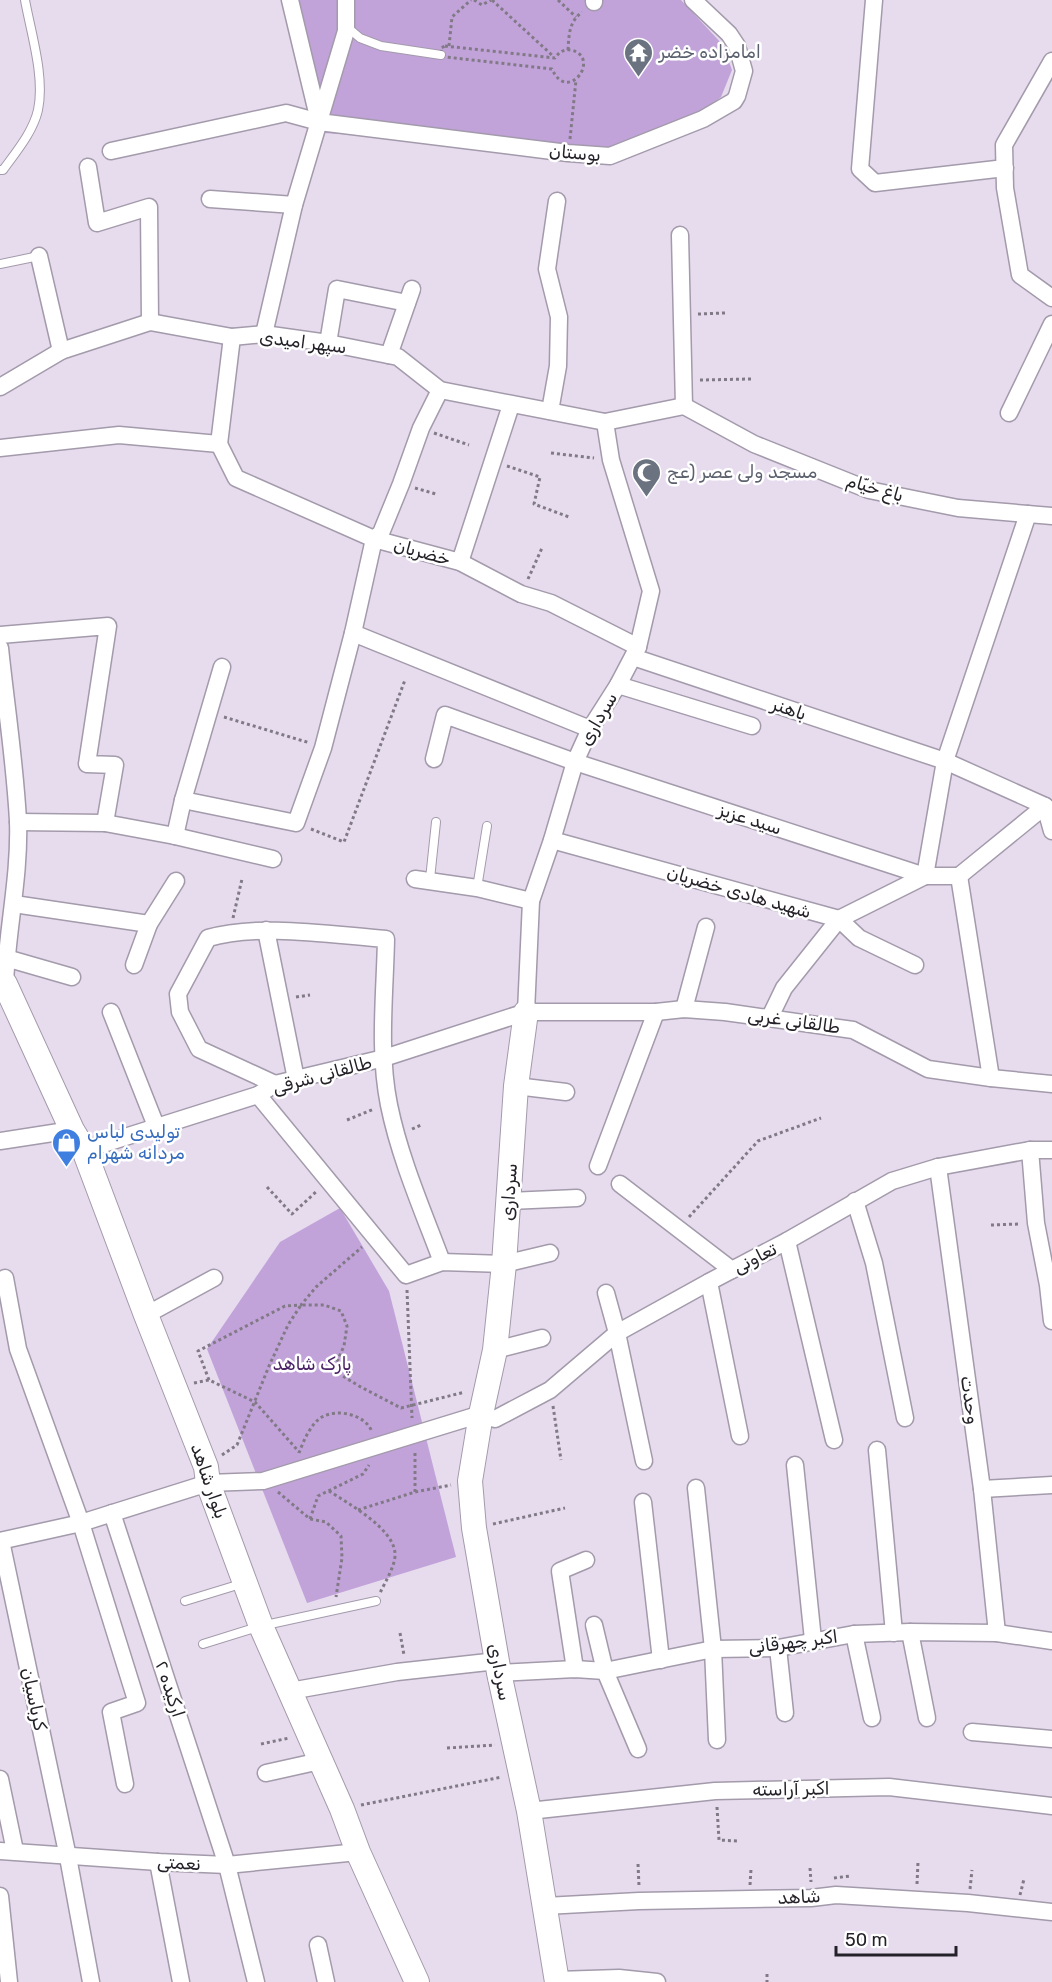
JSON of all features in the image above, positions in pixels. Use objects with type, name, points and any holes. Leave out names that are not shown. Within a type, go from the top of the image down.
[{"type":"main road","name":"بلوار شاهد","points":[[2,984],[78,1140],[207,1475],[261,1626],[342,1809],[358,1852],[417,1982]]},
{"type":"main road","name":"سرداری","points":[[526,1012],[516,1086],[504,1264],[495,1350],[481,1414],[470,1482],[474,1528],[498,1667],[530,1811],[557,1981]]},
{"type":"street","points":[[290,0],[319,122]]},
{"type":"street","points":[[264,334],[294,205],[346,32],[346,0]]},
{"type":"street","name":"بوستان","points":[[111,151],[286,113],[319,122],[568,153],[610,156],[703,119],[734,101],[737,96],[744,70],[740,52],[729,34],[693,0]]},
{"type":"street","points":[[874,0],[860,168],[875,183],[1005,168]]},
{"type":"street","points":[[1052,60],[1004,145],[1005,188],[1020,275],[1052,298]]},
{"type":"street","points":[[88,167],[97,223],[149,207],[150,322]]},
{"type":"street","points":[[210,199],[294,205]]},
{"type":"street","points":[[550,411],[558,366],[559,317],[547,269],[557,201]]},
{"type":"street","points":[[605,422],[684,406],[680,235]]},
{"type":"street","points":[[39,256],[61,351]]},
{"type":"street","points":[[328,343],[337,289],[409,296],[389,355]]},
{"type":"street","name":"سپهر امیدی","points":[[0,387],[61,351],[150,322],[232,337],[264,334],[389,355],[398,357],[440,390],[605,422]]},
{"type":"street","points":[[1009,413],[1052,324]]},
{"type":"street","points":[[0,448],[119,435],[219,444],[232,337]]},
{"type":"street","points":[[183,800],[296,823],[323,748],[353,633],[374,539],[381,532],[421,429],[440,390]]},
{"type":"street","points":[[460,562],[511,405]]},
{"type":"street","name":"باغ خیّام","points":[[684,406],[754,444],[869,490],[958,508],[1052,516]]},
{"type":"street","name":"سرداری","points":[[526,1012],[531,901],[575,762],[590,729],[636,652],[651,591],[611,460],[605,422]]},
{"type":"street","name":"خضریان","points":[[219,444],[236,478],[374,539],[460,562],[521,594],[551,603],[636,652]]},
{"type":"street","points":[[925,876],[945,761],[1028,514]]},
{"type":"street","points":[[0,635],[108,626],[87,764],[115,765],[105,823]]},
{"type":"street","points":[[353,633],[590,729]]},
{"type":"street","points":[[0,648],[18,822],[14,904],[2,984]]},
{"type":"street","name":"باهنر","points":[[636,652],[945,761],[1045,806]]},
{"type":"street","points":[[176,836],[183,800],[222,667]]},
{"type":"street","points":[[618,685],[752,726]]},
{"type":"street","name":"سید عزیز","points":[[434,759],[445,716],[575,762],[925,876]]},
{"type":"street","points":[[770,1017],[784,988],[839,920],[925,876],[959,876],[1045,806],[1052,831]]},
{"type":"street","points":[[18,822],[105,823],[176,836],[273,859]]},
{"type":"street","name":"شهید هادی خضریان","points":[[552,840],[839,920],[859,938],[915,965]]},
{"type":"street","points":[[959,876],[991,1078]]},
{"type":"street","points":[[423,879],[477,888],[531,901]]},
{"type":"street","points":[[134,965],[149,924],[176,881]]},
{"type":"street","points":[[14,904],[149,924]]},
{"type":"street","points":[[684,1009],[706,927]]},
{"type":"street","points":[[266,930],[296,1079]]},
{"type":"street","points":[[275,1084],[200,1049],[180,1012],[178,993],[208,938],[230,932],[266,930],[386,939],[384,1058],[389,1103],[397,1137],[442,1262]]},
{"type":"street","points":[[6,958],[72,976]]},
{"type":"street","name":"طالقانی غربی","points":[[526,1012],[656,1012],[684,1009],[770,1017],[853,1030],[928,1069],[1052,1084]]},
{"type":"street","points":[[111,1012],[156,1126]]},
{"type":"street","name":"طالقانی شرقی","points":[[0,1141],[78,1140],[156,1126],[258,1095],[275,1084],[384,1058],[526,1012]]},
{"type":"street","points":[[598,1166],[656,1012]]},
{"type":"street","points":[[516,1086],[566,1092]]},
{"type":"street","points":[[258,1095],[330,1179],[406,1275],[442,1262],[504,1264],[550,1253]]},
{"type":"street","points":[[1030,1150],[1036,1223],[1050,1285],[1052,1321]]},
{"type":"street","name":"تعاونی","points":[[0,1541],[81,1523],[207,1475],[263,1482],[481,1414],[495,1419],[550,1390],[617,1333],[788,1241],[892,1181],[938,1167],[1030,1150],[1052,1150]]},
{"type":"street","name":"وحدت","points":[[938,1167],[982,1489],[997,1633]]},
{"type":"street","points":[[620,1184],[732,1270]]},
{"type":"street","points":[[509,1201],[577,1198]]},
{"type":"street","points":[[855,1201],[874,1263],[905,1418]]},
{"type":"street","points":[[788,1241],[834,1440]]},
{"type":"street","points":[[5,1278],[18,1349],[81,1523],[137,1703],[111,1712],[125,1784]]},
{"type":"street","points":[[146,1315],[214,1278]]},
{"type":"street","points":[[709,1282],[740,1436]]},
{"type":"street","points":[[606,1293],[617,1333],[644,1461]]},
{"type":"street","points":[[495,1350],[542,1338]]},
{"type":"street","points":[[877,1450],[902,1633],[927,1718]]},
{"type":"street","points":[[795,1465],[813,1640]]},
{"type":"street","points":[[982,1489],[1052,1485]]},
{"type":"street","points":[[696,1488],[713,1649],[717,1740]]},
{"type":"street","points":[[643,1502],[661,1660]]},
{"type":"street","name":"ارکیده ۲","points":[[112,1513],[227,1865],[256,1982]]},
{"type":"street","name":"کرباسیان","points":[[0,1541],[68,1857],[91,1982]]},
{"type":"street","points":[[575,1669],[560,1571],[586,1560]]},
{"type":"street","points":[[594,1625],[605,1671],[638,1749]]},
{"type":"street","name":"اکبر چهرقانی","points":[[290,1691],[406,1671],[498,1667],[605,1671],[713,1649],[777,1648],[854,1634],[997,1633],[1052,1641]]},
{"type":"street","points":[[854,1634],[872,1718]]},
{"type":"street","points":[[777,1648],[785,1713]]},
{"type":"street","points":[[972,1732],[1052,1739]]},
{"type":"street","points":[[266,1773],[320,1761]]},
{"type":"street","points":[[0,1779],[8,1851]]},
{"type":"street","name":"اکبر آراسته","points":[[530,1811],[715,1791],[890,1787],[1052,1806]]},
{"type":"street","name":"نعمتی","points":[[8,1851],[68,1857],[227,1865],[358,1852]]},
{"type":"street","points":[[158,1862],[181,1982]]},
{"type":"street","name":"شاهد","points":[[545,1906],[639,1901],[811,1898],[836,1895],[1052,1912]]},
{"type":"street","points":[[0,1896],[9,1982]]},
{"type":"street","points":[[318,1945],[326,1982]]},
{"type":"street","points":[[557,1981],[619,1978],[657,1982]]},
{"type":"lane","points":[[0,170],[3,170],[24,142],[38,111],[39,79],[25,0]]},
{"type":"lane","points":[[346,25],[360,38],[381,46],[441,55]]},
{"type":"lane","points":[[0,264],[39,256]]},
{"type":"lane","points":[[423,879],[436,822]]},
{"type":"lane","points":[[477,888],[487,826]]},
{"type":"lane","points":[[185,1601],[244,1583]]},
{"type":"lane","points":[[203,1644],[261,1626],[376,1602]]},
{"type":"path","points":[[449,46],[452,17],[472,0],[482,5],[492,0],[555,58]]},
{"type":"path","points":[[558,0],[576,17]]},
{"type":"path","points":[[568,50],[569,29],[576,17],[594,1]]},
{"type":"path","points":[[555,58],[449,46],[441,48],[441,55],[446,57],[552,69],[561,80],[566,82],[576,80]]},
{"type":"path","points":[[555,58],[562,51],[568,50],[578,53],[584,61],[583,72],[576,80],[568,153]]},
{"type":"path","points":[[681,315],[725,313]]},
{"type":"path","points":[[683,380],[751,379]]},
{"type":"path","points":[[421,429],[469,446]]},
{"type":"path","points":[[551,453],[611,460]]},
{"type":"path","points":[[493,460],[540,477],[534,504],[569,517]]},
{"type":"path","points":[[401,484],[436,494]]},
{"type":"path","points":[[521,594],[542,548]]},
{"type":"path","points":[[296,823],[344,842],[405,680]]},
{"type":"path","points":[[210,712],[323,748]]},
{"type":"path","points":[[230,932],[242,879]]},
{"type":"path","points":[[348,1120],[389,1103]]},
{"type":"path","points":[[679,1228],[758,1141],[821,1118]]},
{"type":"path","points":[[267,1187],[292,1214],[330,1179]]},
{"type":"path","points":[[991,1225],[1036,1223]]},
{"type":"path","points":[[207,1475],[237,1445],[288,1325],[301,1305],[316,1287],[374,1237]]},
{"type":"path","points":[[406,1275],[411,1407],[415,1435],[415,1492]]},
{"type":"path","points":[[209,1380],[198,1350],[285,1306],[324,1305],[341,1311],[347,1326],[344,1346],[333,1370],[401,1408],[487,1386]]},
{"type":"path","points":[[174,1388],[209,1380],[255,1402],[299,1452]]},
{"type":"path","points":[[550,1390],[561,1461]]},
{"type":"path","points":[[263,1482],[310,1519],[326,1521],[341,1536],[342,1558],[334,1611]]},
{"type":"path","points":[[358,1510],[415,1492],[470,1482]]},
{"type":"path","points":[[329,1491],[358,1510],[390,1537],[396,1554],[376,1602]]},
{"type":"path","points":[[474,1528],[565,1509]]},
{"type":"path","points":[[400,1633],[406,1671]]},
{"type":"path","points":[[261,1744],[309,1734]]},
{"type":"path","points":[[447,1748],[515,1744]]},
{"type":"path","points":[[342,1809],[521,1773]]},
{"type":"path","points":[[715,1791],[719,1840],[738,1841]]},
{"type":"path","points":[[917,1901],[918,1862]]},
{"type":"path","points":[[638,1864],[639,1901]]},
{"type":"path","points":[[766,1974],[767,1982]]},
{"type":"green space","points":[[299,0],[681,0],[723,45],[732,70],[721,97],[695,117],[604,149],[323,133]]},
{"type":"green space","name":"پارک شاهد","points":[[340,1208],[389,1291],[456,1557],[307,1603],[207,1349],[280,1242]]},
{"type":"place","name":"امامزاده خضر","points":[[638,78]]},
{"type":"place","name":"مسجد ولی عصر (عج","points":[[646,498]]},
{"type":"place","name":"تولیدی لباس مردانه شهرام","points":[[66,1168]]}]
